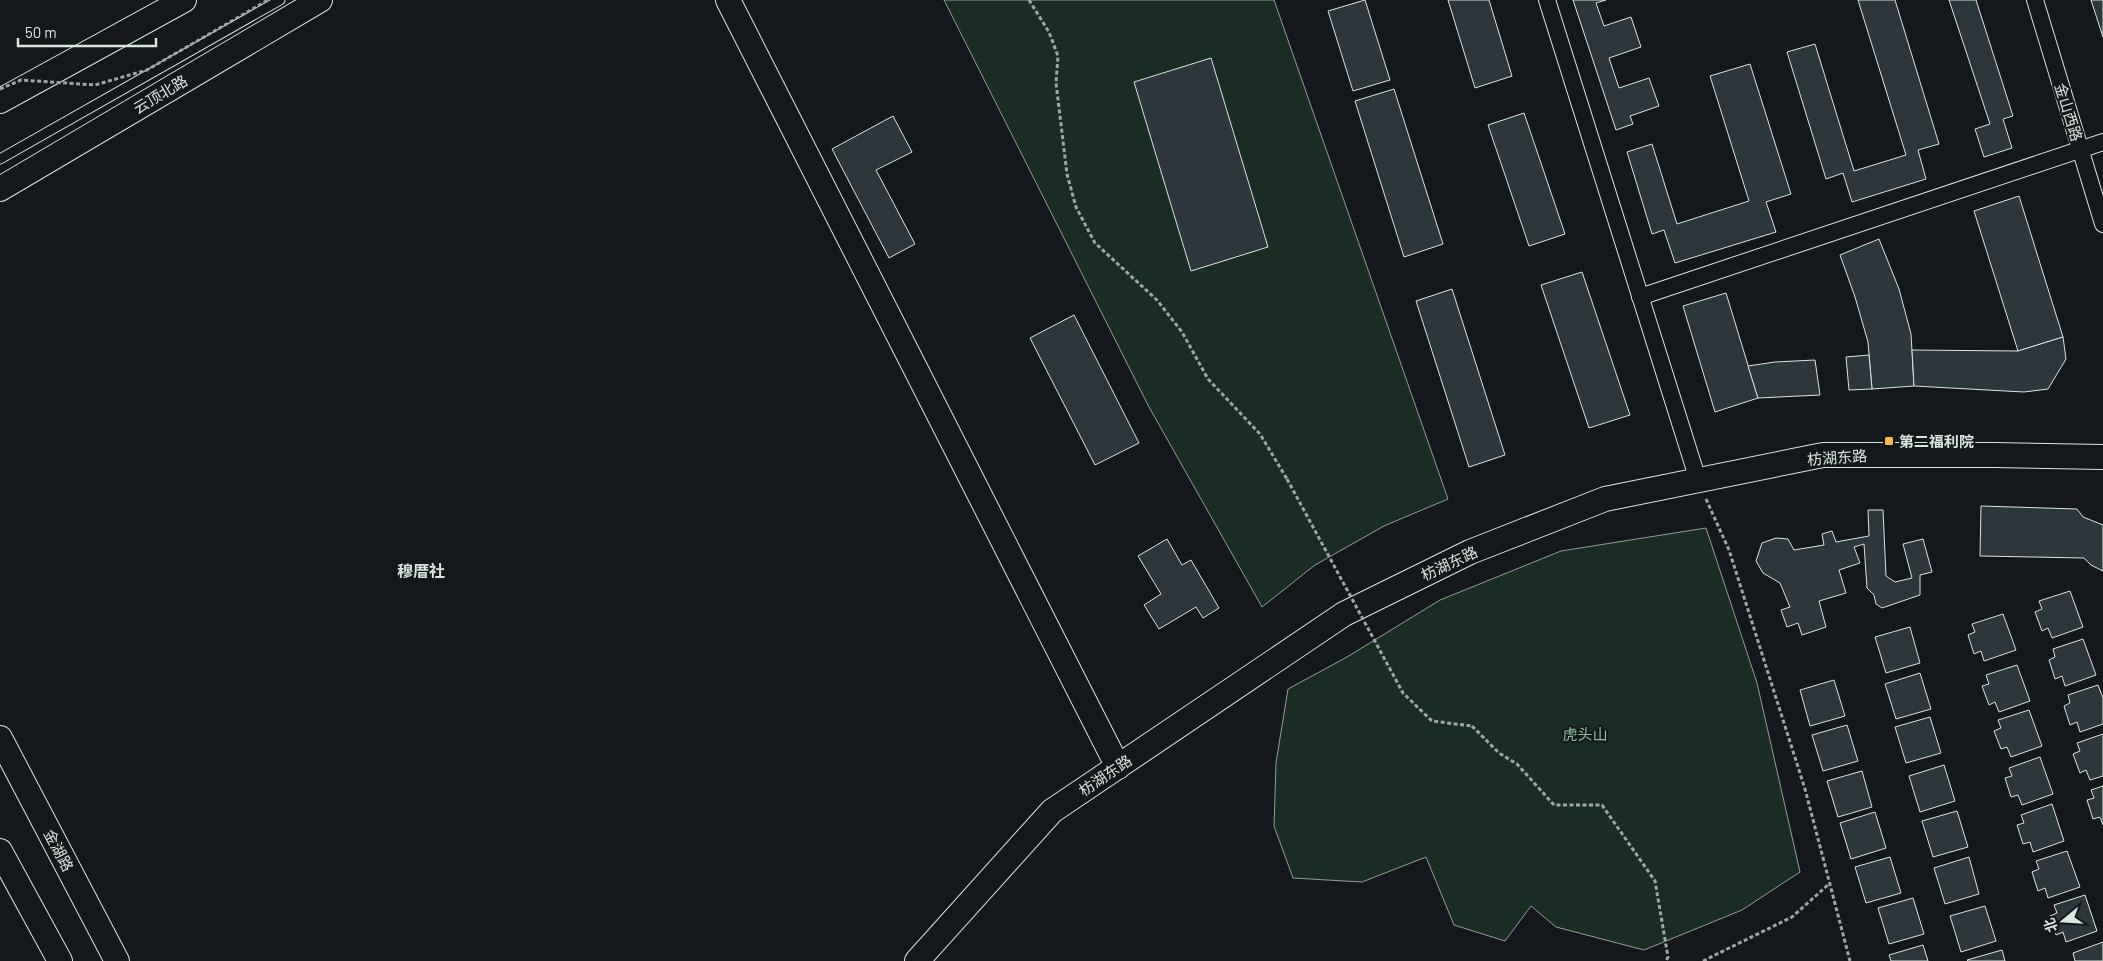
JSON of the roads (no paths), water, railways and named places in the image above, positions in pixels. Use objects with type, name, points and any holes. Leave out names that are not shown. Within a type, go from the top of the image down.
[{"type":"street","points":[[0,101],[184,0]]},
{"type":"street","name":"云顶北路","points":[[0,189],[320,0]]},
{"type":"street","points":[[728,0],[1118,767]]},
{"type":"street","points":[[1547,0],[1698,480]]},
{"type":"street","name":"金山西路","points":[[2035,0],[2103,224]]},
{"type":"street","points":[[1640,297],[2103,142]]},
{"type":"street","name":"枋湖东路","points":[[917,961],[1052,811],[1344,614],[1470,552],[1605,499],[1823,455],[2103,457]]},
{"type":"street","name":"金湖路","points":[[0,738],[117,961]]},
{"type":"street","points":[[0,851],[60,961]]},
{"type":"lane","points":[[0,159],[280,0]]},
{"type":"place","name":"第二福利院","points":[[1889,441]]},
{"type":"district","name":"穆厝社","points":[[421,570]]},
{"type":"park label","name":"虎头山","points":[[1585,734]]}]
